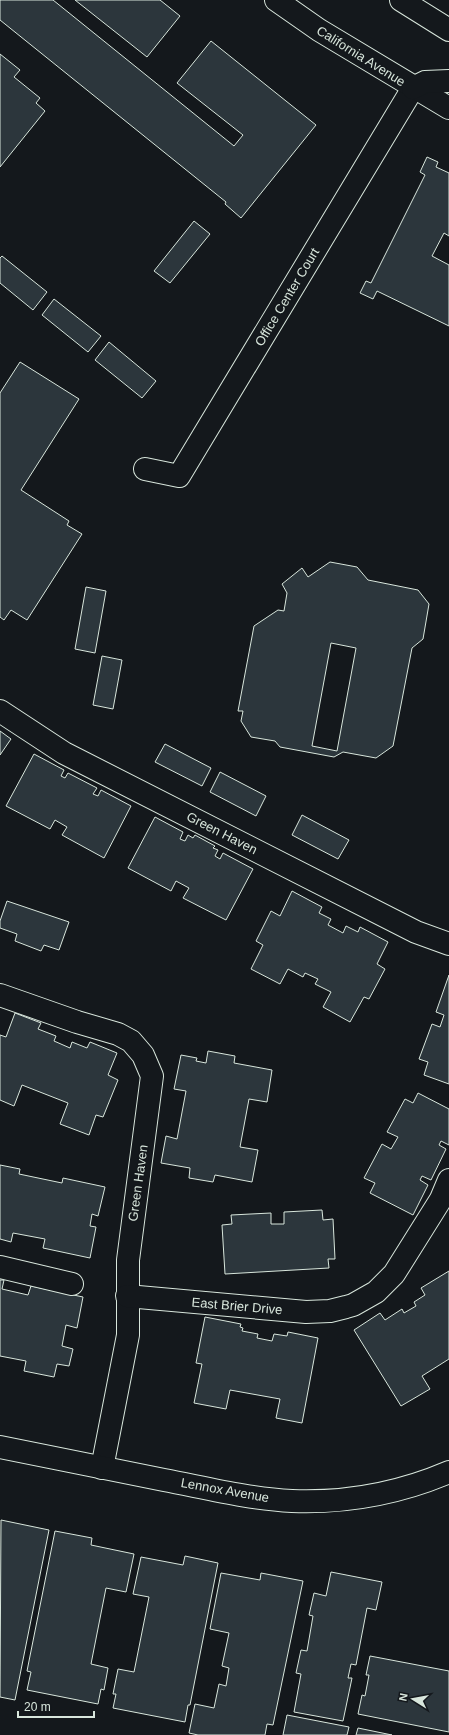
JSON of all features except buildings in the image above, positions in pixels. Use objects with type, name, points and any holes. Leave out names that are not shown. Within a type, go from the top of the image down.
[{"type":"street","name":"California Avenue","points":[[276,0],[319,30],[413,88],[449,108]]},
{"type":"street","points":[[401,0],[449,30]]},
{"type":"street","points":[[413,88],[425,82],[449,81]]},
{"type":"street","name":"Office Center Court","points":[[145,469],[180,476],[413,88]]},
{"type":"street","name":"Green Haven","points":[[0,711],[64,753],[416,932],[449,944]]},
{"type":"street","name":"Green Haven","points":[[0,995],[77,1022],[118,1034],[131,1041],[143,1055],[152,1076],[128,1260],[128,1335],[102,1468]]},
{"type":"street","name":"East Brier Drive","points":[[127,1296],[306,1312],[330,1311],[353,1305],[376,1292],[394,1274],[441,1198],[449,1180]]},
{"type":"street","points":[[0,1267],[72,1284]]},
{"type":"street","name":"Lennox Avenue","points":[[0,1447],[244,1495],[292,1501],[334,1501],[382,1494],[428,1481],[449,1472]]}]
